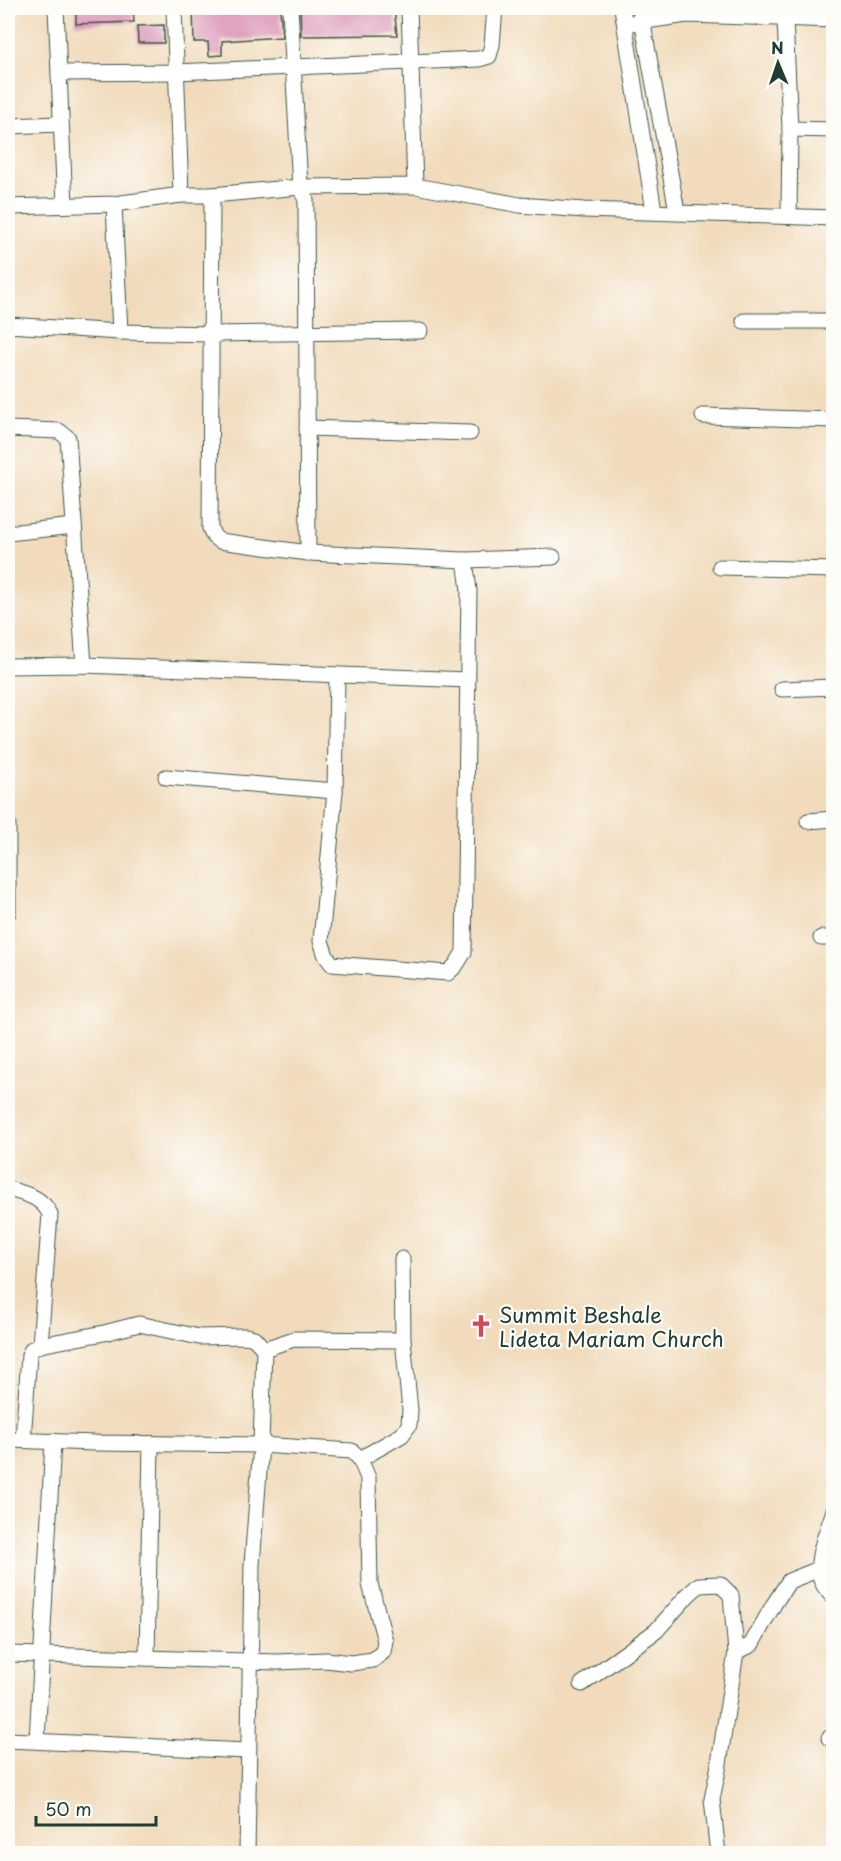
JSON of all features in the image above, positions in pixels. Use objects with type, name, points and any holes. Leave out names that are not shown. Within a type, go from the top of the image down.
[{"type":"street","points":[[56,8],[64,205]]},
{"type":"street","points":[[174,8],[181,195]]},
{"type":"street","points":[[290,8],[300,187],[306,200],[308,554]]},
{"type":"street","points":[[409,8],[414,186]]},
{"type":"street","points":[[59,73],[176,72],[479,59],[489,56],[495,8]]},
{"type":"street","points":[[622,8],[654,211]]},
{"type":"street","points":[[626,24],[642,15],[687,11],[785,19],[834,20]]},
{"type":"street","points":[[642,15],[677,212]]},
{"type":"street","points":[[785,19],[790,129],[789,216]]},
{"type":"street","points":[[8,126],[60,124]]},
{"type":"street","points":[[790,129],[834,130]]},
{"type":"street","points":[[8,207],[114,204],[181,195],[212,195],[300,187],[414,186],[520,205],[584,210],[834,218]]},
{"type":"street","points":[[212,195],[210,528],[214,537],[220,541],[308,554],[465,560],[553,557]]},
{"type":"street","points":[[114,204],[120,332]]},
{"type":"street","points":[[744,321],[834,321]]},
{"type":"street","points":[[8,325],[120,332],[211,334],[420,331]]},
{"type":"street","points":[[703,416],[834,420]]},
{"type":"street","points":[[8,429],[59,430],[68,438],[84,665]]},
{"type":"street","points":[[307,429],[470,433]]},
{"type":"street","points":[[8,533],[74,526]]},
{"type":"street","points":[[338,677],[335,791],[321,941],[326,956],[332,964],[448,973],[464,952],[469,590],[465,560]]},
{"type":"street","points":[[720,567],[834,570]]},
{"type":"street","points":[[8,666],[84,665],[338,677],[468,680]]},
{"type":"street","points":[[782,689],[834,687]]},
{"type":"street","points":[[165,777],[335,791]]},
{"type":"street","points":[[808,821],[834,819]]},
{"type":"street","points":[[8,824],[8,913]]},
{"type":"street","points":[[8,1189],[36,1197],[45,1204],[50,1214],[40,1345]]},
{"type":"street","points":[[360,1459],[402,1435],[409,1425],[410,1410],[403,1340],[402,1259]]},
{"type":"street","points":[[23,1440],[29,1355],[32,1348],[139,1324],[198,1337],[246,1336],[254,1338],[264,1349],[261,1445],[252,1565],[247,1854]]},
{"type":"street","points":[[264,1349],[294,1339],[403,1340]]},
{"type":"street","points":[[8,1440],[261,1445],[352,1451],[360,1459],[368,1478],[370,1584],[384,1634],[383,1652],[373,1660],[351,1663],[326,1660],[251,1661],[8,1654]]},
{"type":"street","points":[[37,1741],[53,1441]]},
{"type":"street","points":[[147,1658],[151,1444]]},
{"type":"street","points":[[834,1510],[819,1560],[821,1581],[834,1598]]},
{"type":"street","points":[[736,1652],[751,1645],[789,1581],[819,1569]]},
{"type":"street","points":[[582,1684],[656,1631],[699,1584],[720,1584],[731,1594],[736,1652],[712,1798],[718,1854]]},
{"type":"street","points":[[8,1740],[247,1751]]},
{"type":"building","points":[[76,8],[133,8],[134,22],[76,24]]},
{"type":"building","points":[[193,8],[280,8],[282,37],[222,41],[222,55],[209,56],[208,42],[194,42]]},
{"type":"building","points":[[300,8],[394,8],[397,35],[301,36]]},
{"type":"building","points":[[164,25],[164,43],[138,43],[137,26]]},
{"type":"place","name":"Summit Beshale Lideta Mariam Church","points":[[481,1326]]}]
